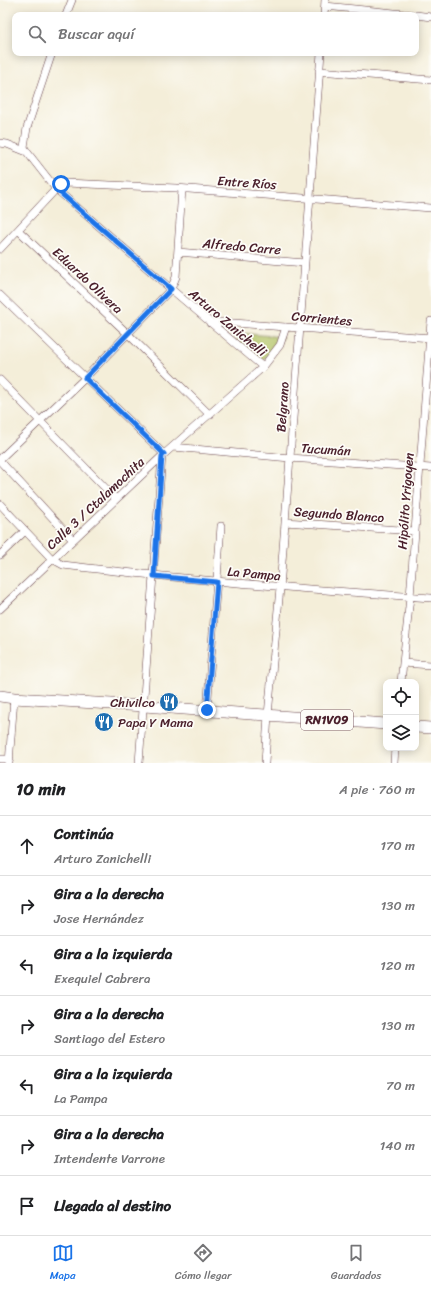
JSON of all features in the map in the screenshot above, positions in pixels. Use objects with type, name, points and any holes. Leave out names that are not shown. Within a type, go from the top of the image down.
[{"type":"main road","name":"RN1V09","points":[[0,696],[383,724]]},
{"type":"main road","points":[[419,727],[431,728]]},
{"type":"street","points":[[67,12],[72,0]]},
{"type":"street","points":[[325,3],[392,12]]},
{"type":"street","points":[[419,16],[431,17]]},
{"type":"street","points":[[27,152],[24,146],[27,128],[51,56]]},
{"type":"street","name":"Belgrano","points":[[265,763],[280,588],[321,56]]},
{"type":"street","points":[[319,71],[431,80]]},
{"type":"street","points":[[0,143],[7,144],[27,152]]},
{"type":"street","name":"Arturo Zanichelli","points":[[27,152],[59,187],[171,289],[263,367]]},
{"type":"street","name":"Entre Ríos","points":[[59,187],[66,183],[182,189],[431,208]]},
{"type":"street","points":[[0,249],[59,187]]},
{"type":"street","points":[[73,540],[0,460],[85,378],[171,289],[176,277],[182,189]]},
{"type":"street","name":"Eduardo Olivera","points":[[18,230],[128,334],[210,415]]},
{"type":"street","name":"Alfredo Carre","points":[[178,252],[305,263]]},
{"type":"street","points":[[0,295],[163,455],[139,763]]},
{"type":"street","name":"Hipólito Yrigoyen","points":[[401,679],[410,597],[431,321]]},
{"type":"street","name":"Corrientes","points":[[210,323],[220,322],[430,338]]},
{"type":"street","name":"Calle 3 / Ctalamochita","points":[[0,609],[163,455],[263,367],[280,345],[286,327]]},
{"type":"street","points":[[0,380],[116,499]]},
{"type":"street","name":"Tucumán","points":[[173,447],[290,458],[431,468]]},
{"type":"street","points":[[0,504],[52,559]]},
{"type":"street","name":"Segundo Blanco","points":[[285,522],[414,531]]},
{"type":"street","points":[[207,710],[221,526]]},
{"type":"street","points":[[0,555],[25,531]]},
{"type":"street","name":"La Pampa","points":[[52,559],[63,565],[154,576],[280,588],[431,598]]},
{"type":"street","points":[[403,663],[431,665]]},
{"type":"street","points":[[0,759],[10,761],[14,698]]},
{"type":"street","points":[[394,763],[395,751]]},
{"type":"green space","points":[[228,332],[283,337],[263,361]]},
{"type":"place","name":"Chivilco","points":[[169,702]]},
{"type":"place","name":"Papa Y Mama","points":[[104,722]]},
{"type":"route","points":[[61,184],[56,189],[171,289],[85,378],[164,454],[162,456],[154,576],[217,582],[207,710]]}]
